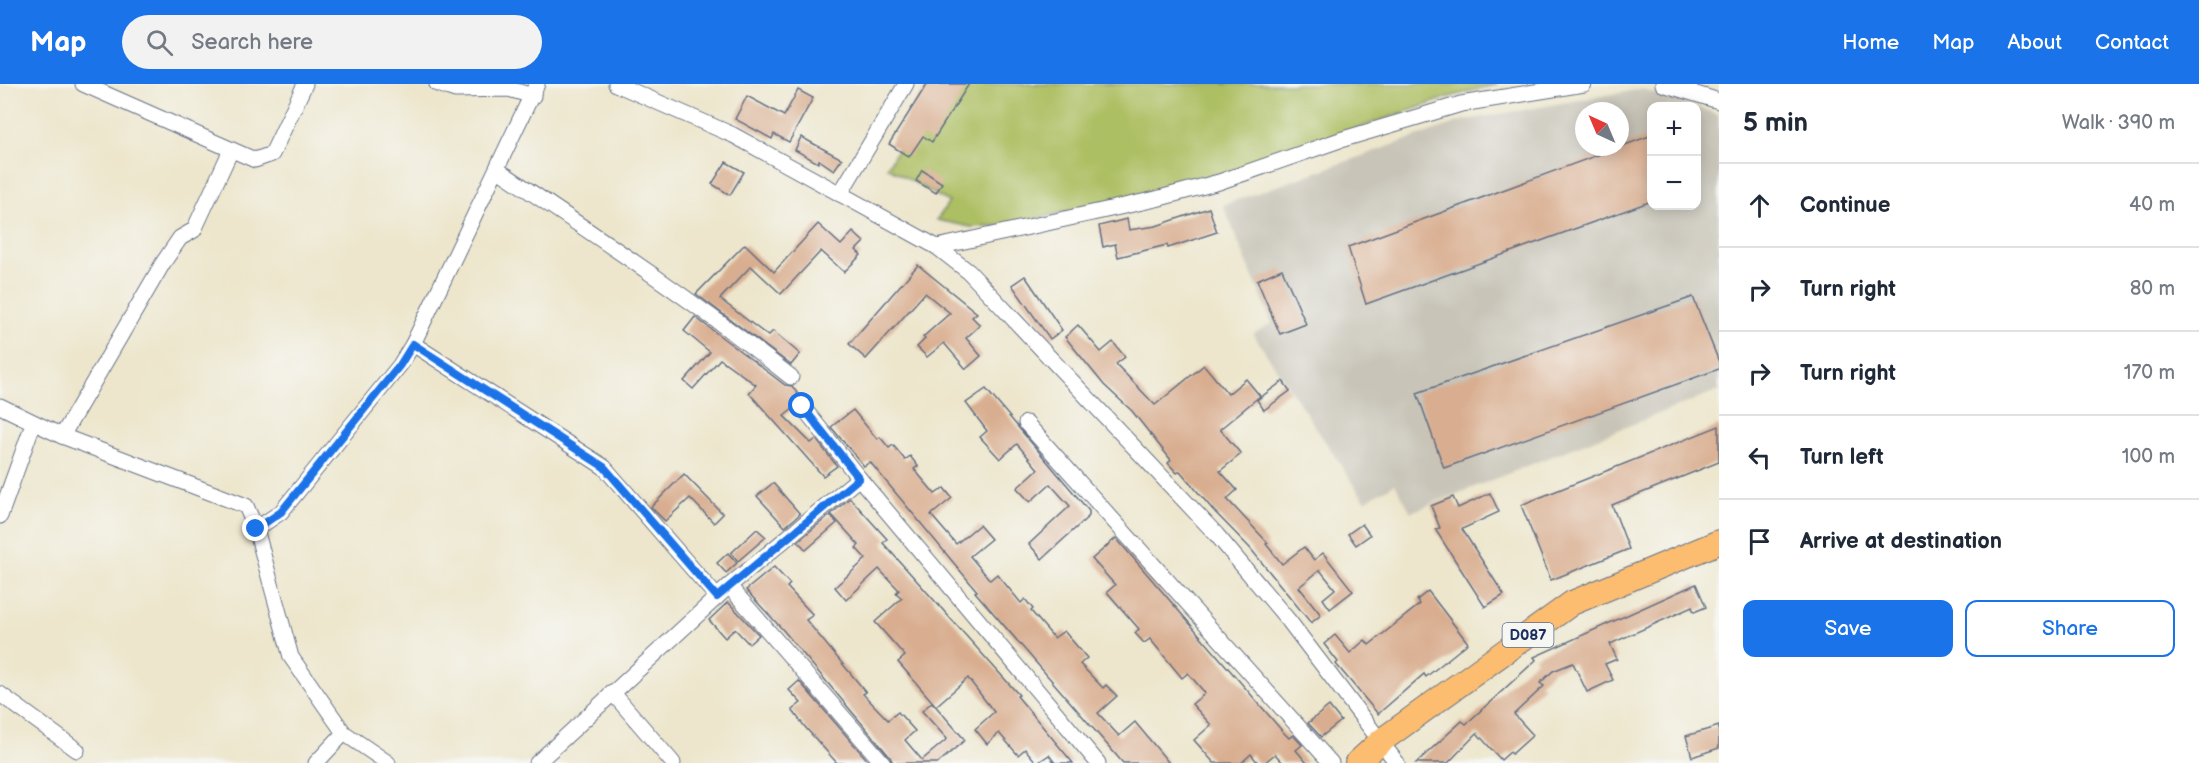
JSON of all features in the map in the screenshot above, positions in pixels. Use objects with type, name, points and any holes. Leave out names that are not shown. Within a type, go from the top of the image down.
[{"type":"main road","name":"D087","points":[[1357,763],[1381,741],[1572,603],[1719,542]]},
{"type":"street","points":[[83,84],[255,160],[264,159],[272,154],[305,84]]},
{"type":"street","points":[[256,529],[281,512],[400,365],[413,344],[535,90],[455,90],[437,84]]},
{"type":"street","points":[[616,84],[733,135],[937,247],[969,272],[1216,534],[1289,621],[1397,763]]},
{"type":"street","points":[[840,194],[906,84]]},
{"type":"street","points":[[937,247],[1156,199],[1219,182],[1461,104],[1551,86],[1584,84]]},
{"type":"street","points":[[1663,84],[1719,101]]},
{"type":"street","points":[[62,436],[163,263],[180,238],[194,230],[231,150]]},
{"type":"street","points":[[498,170],[636,262],[791,377]]},
{"type":"street","points":[[413,344],[604,467],[717,597]]},
{"type":"street","points":[[0,406],[33,424],[62,436],[246,506],[256,529],[291,657],[344,733],[388,763]]},
{"type":"street","points":[[802,406],[859,478],[1098,763]]},
{"type":"street","points":[[1026,423],[1331,763]]},
{"type":"street","points":[[0,516],[33,424]]},
{"type":"street","points":[[537,763],[729,586],[859,478]]},
{"type":"street","points":[[729,586],[883,763]]},
{"type":"street","points":[[612,692],[673,763]]},
{"type":"street","points":[[0,694],[77,750]]},
{"type":"street","points":[[316,763],[344,733]]},
{"type":"shaded area","points":[[1642,89],[1682,102],[1647,102],[1647,210],[1701,210],[1701,108],[1719,115],[1719,390],[1411,512],[1395,484],[1365,501],[1253,334],[1272,323],[1223,205],[1461,121]]},
{"type":"green space","points":[[938,84],[1497,84],[1449,97],[1212,178],[1009,225],[971,227],[937,220],[949,202],[887,167]]},
{"type":"building","points":[[927,84],[969,84],[932,142],[923,136],[909,157],[889,144]]},
{"type":"building","points":[[798,90],[813,98],[789,142],[774,134],[772,139],[735,119],[747,96],[784,116]]},
{"type":"building","points":[[801,137],[842,159],[834,170],[819,160],[818,163],[795,150]]},
{"type":"building","points":[[1647,137],[1647,203],[1366,304],[1348,247],[1595,156],[1629,156],[1629,143]]},
{"type":"building","points":[[726,162],[744,172],[730,195],[712,184]]},
{"type":"building","points":[[922,170],[942,183],[936,193],[916,181]]},
{"type":"building","points":[[1209,208],[1217,232],[1168,248],[1167,245],[1118,257],[1115,244],[1103,247],[1099,226],[1127,219],[1129,230],[1156,226]]},
{"type":"building","points":[[818,224],[841,245],[853,232],[864,242],[856,250],[861,255],[844,272],[821,251],[781,294],[751,266],[720,299],[768,336],[773,331],[800,354],[791,365],[696,294],[745,244],[774,272]]},
{"type":"building","points":[[918,265],[977,313],[972,317],[980,325],[966,338],[981,356],[966,369],[944,343],[927,357],[917,347],[925,339],[923,337],[950,313],[925,293],[866,359],[849,344]]},
{"type":"building","points":[[1282,269],[1306,324],[1280,334],[1257,280]]},
{"type":"building","points":[[1025,276],[1062,330],[1050,339],[1012,285]]},
{"type":"building","points":[[1693,297],[1719,362],[1719,369],[1444,468],[1417,393]]},
{"type":"building","points":[[695,317],[785,385],[792,386],[800,397],[793,402],[793,409],[784,416],[811,443],[816,439],[837,466],[823,476],[749,393],[756,385],[720,359],[693,389],[684,381],[710,352],[684,331]]},
{"type":"building","points":[[1078,325],[1101,352],[1113,342],[1125,357],[1116,364],[1155,405],[1204,365],[1228,394],[1246,379],[1260,396],[1220,429],[1241,454],[1220,471],[1237,490],[1227,499],[1268,543],[1266,544],[1282,564],[1304,547],[1314,560],[1323,553],[1353,591],[1330,609],[1323,599],[1335,589],[1320,570],[1299,587],[1321,615],[1311,623],[1250,548],[1213,510],[1180,471],[1177,473],[1168,463],[1171,460],[1132,411],[1104,385],[1065,337]]},
{"type":"building","points":[[1283,381],[1290,391],[1264,410],[1257,400]]},
{"type":"building","points":[[986,389],[1089,511],[1089,516],[1042,559],[1029,544],[1070,506],[1050,484],[1030,502],[1017,488],[1038,469],[1017,444],[1000,459],[980,437],[987,431],[966,403]]},
{"type":"building","points":[[853,410],[877,439],[880,437],[889,448],[893,445],[905,460],[910,456],[918,466],[914,469],[935,494],[944,488],[952,498],[931,515],[956,544],[979,525],[991,539],[970,556],[990,580],[997,574],[1021,603],[1025,599],[1033,609],[1031,611],[1054,638],[1064,631],[1087,658],[1080,664],[1103,688],[1106,685],[1117,696],[1098,713],[1119,736],[1135,722],[1169,763],[1123,763],[975,592],[977,591],[870,462],[864,466],[831,427]]},
{"type":"building","points":[[1719,426],[1719,462],[1612,505],[1629,549],[1551,580],[1521,505]]},
{"type":"building","points":[[684,474],[723,514],[714,523],[690,498],[665,521],[651,507]]},
{"type":"building","points":[[773,483],[800,514],[785,527],[757,496]]},
{"type":"building","points":[[1490,493],[1499,512],[1462,529],[1504,595],[1485,607],[1435,529],[1440,528],[1431,506],[1453,497],[1458,508]]},
{"type":"building","points":[[850,498],[887,539],[883,543],[1019,695],[1017,696],[1073,763],[1055,763],[1049,755],[1037,763],[1025,749],[1018,755],[999,733],[987,744],[975,729],[994,712],[968,678],[936,706],[898,662],[905,656],[875,622],[902,598],[896,593],[899,590],[879,569],[846,600],[835,587],[866,559],[856,548],[859,545],[831,514]]},
{"type":"building","points":[[830,515],[837,523],[806,550],[798,541]]},
{"type":"building","points":[[1362,524],[1370,535],[1356,545],[1348,534]]},
{"type":"building","points":[[757,529],[766,537],[738,561],[731,553]]},
{"type":"building","points":[[1116,538],[1284,733],[1289,738],[1293,735],[1302,745],[1296,750],[1307,763],[1283,763],[1275,754],[1264,763],[1258,763],[1251,754],[1241,763],[1214,763],[1194,740],[1211,725],[1192,704],[1205,693],[1188,673],[1182,678],[1150,639],[1144,643],[1135,633],[1139,629],[1107,592],[1115,585],[1092,559]]},
{"type":"building","points":[[728,553],[737,563],[726,573],[717,563]]},
{"type":"building","points":[[774,567],[790,584],[787,587],[813,615],[806,620],[866,692],[863,694],[888,720],[898,712],[915,731],[905,740],[922,760],[947,739],[922,711],[932,702],[965,740],[938,763],[893,763],[783,630],[746,590]]},
{"type":"building","points":[[1696,584],[1706,607],[1694,612],[1692,607],[1610,644],[1617,659],[1605,664],[1613,680],[1587,692],[1573,663],[1553,671],[1540,683],[1544,686],[1514,714],[1533,735],[1512,754],[1510,752],[1501,760],[1477,733],[1448,763],[1416,763],[1462,721],[1466,724],[1536,660],[1534,657]]},
{"type":"building","points":[[1428,591],[1468,643],[1426,677],[1424,674],[1378,714],[1336,664],[1338,662],[1324,644],[1335,635],[1350,653],[1365,640],[1369,645],[1420,604],[1417,600]]},
{"type":"building","points":[[728,602],[759,635],[749,644],[735,629],[725,638],[709,620]]},
{"type":"building","points":[[799,681],[870,763],[837,763],[805,727],[792,710],[801,703],[789,690]]},
{"type":"building","points":[[1329,706],[1341,721],[1321,737],[1308,723]]},
{"type":"building","points":[[1719,726],[1719,748],[1692,757],[1686,736]]},
{"type":"route","points":[[256,529],[281,512],[400,365],[413,344],[604,467],[717,597],[859,478],[802,406]]}]
